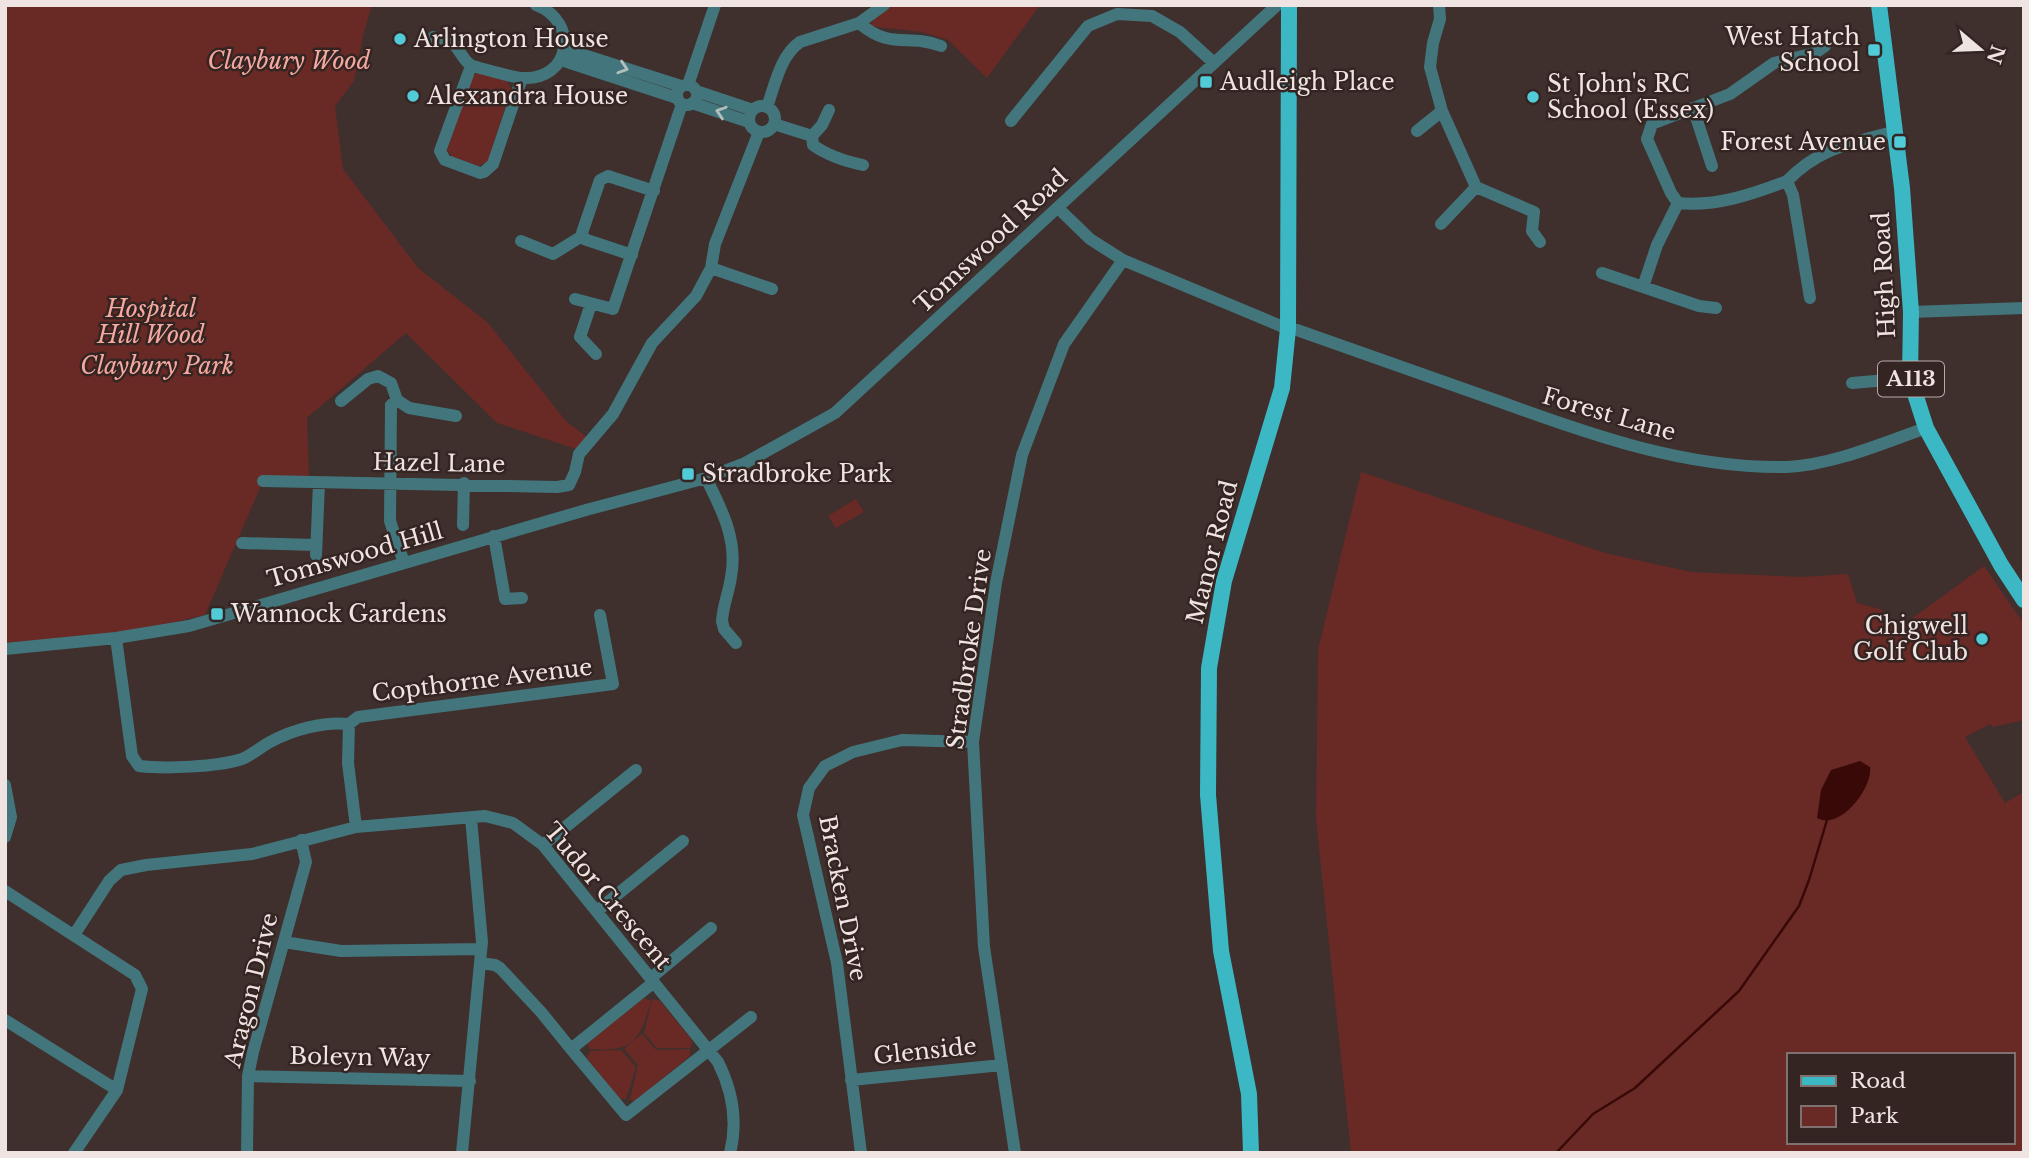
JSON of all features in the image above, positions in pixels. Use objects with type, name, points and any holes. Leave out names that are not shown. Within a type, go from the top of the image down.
[{"type":"main road","name":"Manor Road","points":[[1251,1153],[1249,1094],[1221,951],[1208,795],[1209,668],[1224,581],[1282,388],[1289,330],[1289,5]]},
{"type":"main road","name":"High Road","points":[[1879,5],[1896,131],[1911,312],[1910,378],[1926,428],[2001,565],[2024,600]]},
{"type":"street","points":[[575,299],[613,309],[715,5]]},
{"type":"street","points":[[767,107],[786,54],[793,47],[800,42],[859,23],[884,5]]},
{"type":"street","name":"Tomswood Road","points":[[708,477],[745,463],[835,413],[1278,5]]},
{"type":"street","points":[[1439,5],[1440,19],[1430,67],[1443,111],[1476,187],[1534,212],[1532,230],[1540,242]]},
{"type":"street","points":[[433,37],[453,44],[471,66],[522,78],[546,74],[563,55],[564,37],[560,23],[542,6]]},
{"type":"street","points":[[1011,121],[1088,26],[1117,14],[1153,11],[1214,63]]},
{"type":"street","points":[[859,23],[869,32],[885,39],[901,42],[921,40],[941,46]]},
{"type":"street","points":[[1825,46],[1815,53],[1774,63],[1730,94],[1652,124],[1647,139],[1678,203],[1742,198],[1787,181],[1817,156],[1832,149],[1896,131]]},
{"type":"street","points":[[563,55],[751,116]]},
{"type":"street","points":[[471,66],[440,151],[445,160],[480,173],[493,164],[522,78]]},
{"type":"street","points":[[761,106],[767,107],[775,114],[774,124],[766,132],[759,132],[753,129],[751,116],[761,106]]},
{"type":"street","points":[[1693,108],[1712,166]]},
{"type":"street","points":[[829,110],[822,125],[812,136],[813,145],[843,160],[863,164]]},
{"type":"street","points":[[1417,131],[1443,111]]},
{"type":"street","points":[[774,124],[812,136]]},
{"type":"street","points":[[759,132],[715,244],[711,268],[772,289]]},
{"type":"street","points":[[521,241],[553,254],[582,236],[600,180],[608,176],[654,191]]},
{"type":"street","points":[[1787,181],[1793,195],[1810,298]]},
{"type":"street","points":[[1441,224],[1476,187]]},
{"type":"street","points":[[1643,287],[1657,245],[1678,203]]},
{"type":"street","name":"Forest Lane","points":[[1058,208],[1090,239],[1124,260],[1289,330],[1297,330],[1620,443],[1682,457],[1790,467],[1840,457],[1926,428]]},
{"type":"street","points":[[582,236],[632,255]]},
{"type":"street","name":"Stradbroke Drive","points":[[1015,1153],[984,947],[973,742],[996,583],[1022,454],[1065,344],[1124,260]]},
{"type":"street","name":"Hazel Lane","points":[[263,481],[569,485],[579,454],[617,407],[652,343],[696,296],[711,268]]},
{"type":"street","points":[[1602,273],[1699,306],[1716,308]]},
{"type":"street","points":[[591,304],[580,337],[596,354]]},
{"type":"street","points":[[1911,312],[2024,308]]},
{"type":"street","points":[[341,401],[368,379],[378,376],[391,383],[394,402],[390,521],[404,563]]},
{"type":"street","points":[[1852,383],[1910,378]]},
{"type":"street","points":[[394,402],[422,411],[456,416]]},
{"type":"street","points":[[708,477],[724,514],[733,545],[731,578],[722,610],[722,621],[724,629],[736,643]]},
{"type":"street","name":"Tomswood Hill","points":[[5,649],[116,638],[190,626],[494,536],[708,477]]},
{"type":"street","points":[[242,543],[274,550],[316,550],[319,483]]},
{"type":"street","points":[[463,525],[464,483]]},
{"type":"street","points":[[494,536],[505,599],[522,598]]},
{"type":"street","name":"Copthorne Avenue","points":[[356,827],[348,763],[349,724],[358,718],[613,684],[600,615]]},
{"type":"street","points":[[116,638],[132,756],[139,766],[167,767],[242,759],[292,732],[319,726],[349,724]]},
{"type":"street","name":"Bracken Drive","points":[[860,1153],[837,963],[803,815],[809,788],[825,766],[853,752],[902,740],[973,742]]},
{"type":"street","points":[[543,845],[636,770]]},
{"type":"street","points":[[5,785],[11,817],[5,837]]},
{"type":"street","name":"Tudor Crescent","points":[[74,935],[108,881],[121,870],[252,854],[356,827],[485,816],[513,823],[543,845],[718,1062],[733,1099],[735,1125],[730,1153]]},
{"type":"street","points":[[462,1153],[481,949],[471,818]]},
{"type":"street","name":"Aragon Drive","points":[[247,1153],[248,1076],[306,862],[301,840]]},
{"type":"street","points":[[597,911],[683,841]]},
{"type":"street","points":[[5,891],[135,975],[142,989],[117,1090],[74,1153]]},
{"type":"street","points":[[571,1049],[711,928]]},
{"type":"street","points":[[284,942],[341,951],[481,949]]},
{"type":"street","points":[[480,963],[500,968],[541,1012],[626,1115],[751,1017]]},
{"type":"street","points":[[5,1020],[117,1090]]},
{"type":"street","name":"Glenside","points":[[851,1080],[1002,1065]]},
{"type":"street","name":"Boleyn Way","points":[[248,1076],[470,1081]]},
{"type":"green space","name":"Claybury Park","points":[[5,5],[372,5],[354,81],[335,106],[343,169],[418,268],[487,322],[566,421],[588,438],[576,449],[497,423],[406,333],[307,418],[309,476],[263,481],[205,615],[129,633],[5,643]]},
{"type":"green space","points":[[880,5],[1040,5],[987,78],[948,40],[922,32],[869,26],[881,9]]},
{"type":"green space","points":[[479,72],[507,81],[511,89],[488,161],[479,166],[452,157],[447,150],[471,77]]},
{"type":"green space","name":"Chigwell Golf Club","points":[[1361,472],[1605,553],[1691,572],[1801,577],[1848,574],[1857,603],[1880,609],[1899,628],[1984,566],[2024,624],[2024,720],[1993,727],[1990,724],[1965,737],[2005,803],[2024,792],[2024,1153],[1351,1153],[1316,819],[1318,650]]},
{"type":"green space","points":[[856,499],[864,512],[836,528],[828,516]]},
{"type":"green space","points":[[644,998],[651,1001],[643,1026],[632,1042],[616,1049],[589,1049],[588,1043]]},
{"type":"green space","points":[[652,999],[660,1001],[692,1040],[691,1048],[657,1048],[644,1033]]},
{"type":"green space","points":[[642,1034],[656,1050],[690,1049],[690,1056],[635,1101],[630,1100],[638,1065],[624,1049]]},
{"type":"green space","points":[[621,1050],[636,1067],[626,1099],[619,1099],[587,1058],[590,1051]]},
{"type":"shaded area","points":[[1860,761],[1870,767],[1870,776],[1861,796],[1845,813],[1835,818],[1817,818],[1821,790],[1831,770]]},
{"type":"waterway","points":[[1556,1153],[1593,1114],[1635,1088],[1739,991],[1799,906],[1827,820]]},
{"type":"place","name":"Arlington House","points":[[400,39]]},
{"type":"place","name":"West Hatch School","points":[[1874,50]]},
{"type":"place","name":"Audleigh Place","points":[[1206,82]]},
{"type":"place","name":"Alexandra House","points":[[413,96]]},
{"type":"place","name":"St John's RC School (Essex)","points":[[1533,97]]},
{"type":"place","name":"Forest Avenue","points":[[1900,142]]},
{"type":"place","name":"Stradbroke Park","points":[[688,474]]},
{"type":"place","name":"Wannock Gardens","points":[[217,614]]},
{"type":"place","name":"Chigwell Golf Club","points":[[1982,639]]},
{"type":"park label","name":"Claybury Wood","points":[[289,61]]},
{"type":"park label","name":"Hospital Hill Wood","points":[[151,322]]}]
